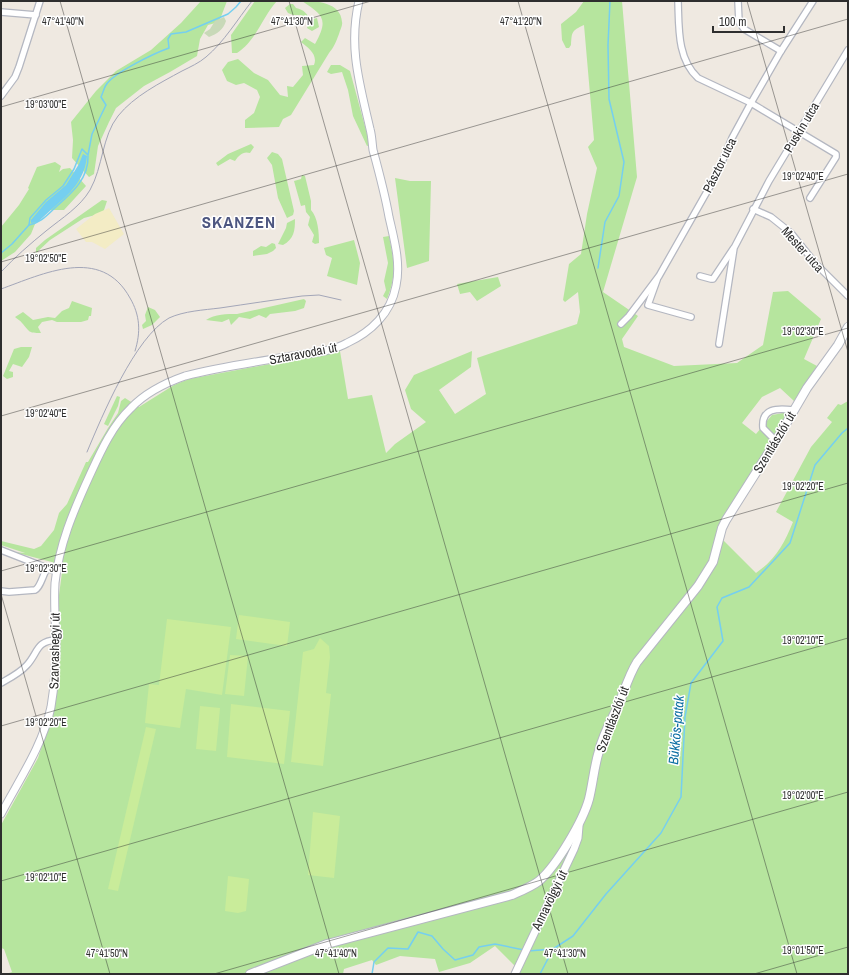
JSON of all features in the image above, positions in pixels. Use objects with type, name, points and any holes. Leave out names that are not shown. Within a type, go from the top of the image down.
[{"type":"main road","name":"Szentlászlói út","points":[[250,974],[327,944],[512,895],[524,890],[546,874],[579,826],[589,800],[598,753],[603,736],[619,703],[630,674],[637,662],[698,586],[713,562],[722,528],[726,520],[776,441],[807,388],[845,339],[848,327]]},
{"type":"street","points":[[1,96],[15,77],[20,67],[40,1]]},
{"type":"street","name":"Sztaravodai út","points":[[57,572],[63,541],[69,522],[102,450],[111,433],[123,416],[144,396],[163,384],[185,376],[316,352],[346,344],[370,330],[384,313],[390,302],[397,285],[397,259],[380,173],[373,148],[371,131],[357,71],[354,34],[359,1]]},
{"type":"street","points":[[678,1],[682,50],[685,62],[691,72],[698,78],[751,103],[836,154],[810,198]]},
{"type":"street","points":[[738,1],[739,22],[744,29],[781,51]]},
{"type":"street","name":"Pásztor utca","points":[[621,324],[629,316],[659,276],[717,174],[732,138],[751,103],[781,51],[813,1]]},
{"type":"street","points":[[1,12],[36,15]]},
{"type":"street","name":"Puskin utca","points":[[700,276],[713,279],[734,248],[753,209],[798,131],[848,50]]},
{"type":"street","name":"Mester utca","points":[[753,209],[771,217],[791,233],[815,263],[848,296]]},
{"type":"street","name":"Puskin utca","points":[[720,344],[734,248]]},
{"type":"street","points":[[659,276],[648,305],[691,317]]},
{"type":"street","points":[[776,441],[762,428],[762,420],[766,414],[773,410],[793,410]]},
{"type":"street","points":[[1,550],[57,572]]},
{"type":"street","points":[[1,591],[9,592],[34,590],[38,588],[40,585],[40,580],[47,568]]},
{"type":"street","name":"Szarvashegyi út","points":[[1,814],[34,754],[48,714],[54,689],[56,667],[55,590],[57,572]]},
{"type":"street","points":[[1,683],[19,672],[28,664],[43,642],[47,640],[56,640]]},
{"type":"street","name":"Annavölgyi út","points":[[515,974],[574,849],[578,838],[579,826]]},
{"type":"green space","points":[[201,1],[227,1],[219,22],[208,25],[200,39],[197,56],[144,86],[116,108],[98,146],[94,174],[89,177],[72,158],[73,140],[71,122],[96,91],[116,71],[151,50],[181,23]]},
{"type":"green space","points":[[255,1],[277,1],[244,48],[237,53],[232,53],[231,35]]},
{"type":"green space","points":[[302,1],[321,2],[337,10],[341,15],[342,23],[336,42],[291,115],[283,119],[279,127],[245,128],[245,120],[254,113],[260,97],[257,90],[244,83],[236,85],[227,81],[222,70],[228,62],[238,59],[254,73],[268,80],[280,95],[288,97],[287,86],[293,87],[303,75],[302,66],[314,65],[315,61],[312,52],[301,42],[305,38],[315,44],[322,29],[323,23],[319,14]]},
{"type":"green space","points":[[584,1],[622,1],[637,177],[603,292],[638,316],[622,339],[624,347],[674,366],[737,363],[763,345],[773,292],[788,291],[821,319],[804,359],[817,366],[794,401],[780,388],[762,397],[742,423],[756,434],[772,415],[789,412],[718,535],[756,573],[774,557],[793,522],[776,512],[811,447],[832,422],[827,418],[838,404],[841,405],[848,401],[848,974],[513,974],[519,970],[495,946],[470,963],[439,972],[435,959],[400,956],[376,965],[372,960],[344,969],[343,974],[6,974],[12,972],[4,949],[1,948],[1,825],[38,758],[54,709],[57,610],[63,565],[14,552],[25,553],[1,545],[1,541],[34,549],[41,546],[54,530],[59,513],[67,504],[86,462],[88,462],[118,413],[121,401],[125,398],[139,407],[174,385],[189,379],[340,351],[348,399],[372,395],[386,453],[395,444],[426,422],[411,409],[405,390],[414,375],[472,351],[471,367],[439,390],[455,414],[486,394],[477,358],[577,324],[580,312],[578,292],[565,302],[563,300],[569,264],[581,254],[587,214],[597,168],[588,147],[594,140],[584,25],[573,32],[571,45],[569,48],[566,48],[562,40],[561,24],[576,12]]},
{"type":"green space","points":[[290,4],[293,4],[296,8],[305,12],[310,20],[317,18],[319,27],[312,31],[307,28],[308,24],[301,15],[293,15],[288,13],[285,8]]},
{"type":"green space","points":[[224,17],[226,21],[219,31],[209,37],[204,33],[210,29],[215,21]]},
{"type":"green space","points":[[331,65],[340,65],[350,71],[370,145],[367,146],[353,116],[348,90],[342,72],[331,74],[327,72]]},
{"type":"green space","points":[[251,144],[254,147],[250,153],[243,153],[235,161],[230,159],[218,166],[216,163],[228,154]]},
{"type":"green space","points":[[272,152],[278,154],[282,159],[294,211],[293,215],[287,218],[278,198],[272,165],[267,158]]},
{"type":"green space","points":[[55,162],[61,166],[59,172],[63,169],[70,168],[86,186],[64,210],[46,210],[37,219],[31,234],[15,252],[1,261],[1,227],[19,205],[29,189],[28,188],[37,167]]},
{"type":"green space","points":[[302,175],[305,176],[311,201],[311,210],[318,225],[319,243],[315,244],[312,242],[314,235],[308,225],[310,217],[306,212],[305,205],[301,206],[294,181],[301,179]]},
{"type":"green space","points":[[395,178],[410,181],[431,181],[429,261],[407,268]]},
{"type":"green space","points":[[102,200],[107,201],[103,213],[84,218],[50,240],[36,253],[36,248],[45,240]]},
{"type":"green space","points":[[295,219],[294,231],[290,240],[283,245],[278,244],[287,223]]},
{"type":"green space","points":[[389,236],[394,268],[387,299],[383,296],[386,290],[384,281],[388,263],[383,237]]},
{"type":"green space","points":[[354,240],[360,263],[357,285],[327,276],[332,258],[326,255],[324,248]]},
{"type":"green space","points":[[272,243],[275,244],[276,248],[273,251],[267,254],[253,256],[253,251],[261,246],[266,247]]},
{"type":"green space","points":[[498,277],[501,286],[477,301],[470,292],[460,294],[457,284]]},
{"type":"green space","points":[[304,299],[306,301],[304,308],[295,311],[270,314],[266,318],[259,315],[250,319],[239,317],[231,325],[229,319],[222,322],[206,320],[217,315],[237,314]]},
{"type":"green space","points":[[72,301],[92,308],[91,316],[89,316],[88,320],[81,322],[57,322],[52,320],[42,322],[38,327],[41,333],[37,333],[31,332],[15,317],[23,312],[33,320],[48,317],[55,318],[62,311],[69,308]]},
{"type":"green space","points":[[148,307],[155,310],[160,317],[152,325],[143,329],[142,325],[146,321],[145,315]]},
{"type":"green space","points":[[21,347],[32,347],[29,357],[22,367],[13,364],[9,371],[13,372],[13,377],[7,379],[3,376],[14,349]]},
{"type":"green space","points":[[117,396],[120,397],[118,406],[108,426],[104,424]]},
{"type":"green space","points":[[239,615],[290,622],[287,646],[236,639]]},
{"type":"green space","points":[[167,619],[231,627],[222,695],[186,689],[180,728],[145,723],[149,684],[159,685]]},
{"type":"green space","points":[[320,638],[329,646],[330,657],[326,693],[331,694],[323,766],[291,762],[303,652],[314,649]]},
{"type":"green space","points":[[230,655],[248,656],[244,696],[225,694]]},
{"type":"green space","points":[[231,704],[290,711],[284,764],[227,757]]},
{"type":"green space","points":[[200,706],[220,708],[216,751],[196,749]]},
{"type":"green space","points":[[146,727],[156,729],[118,891],[108,889]]},
{"type":"green space","points":[[313,812],[340,816],[334,878],[308,875]]},
{"type":"green space","points":[[228,876],[249,879],[246,911],[238,913],[225,911]]},
{"type":"sand","points":[[109,208],[124,234],[105,249],[92,242],[86,242],[76,229],[95,214]]},
{"type":"water","points":[[83,154],[87,156],[85,167],[76,185],[38,222],[31,223],[31,220],[46,202],[66,185],[79,164]]},
{"type":"waterway","points":[[1,253],[12,244],[29,225],[30,218],[46,200],[63,186],[74,169],[82,149],[88,155],[92,134],[106,105],[101,97],[105,86],[110,80],[125,69],[169,48],[168,39],[171,34],[186,32],[228,14],[241,1]]},
{"type":"waterway","points":[[598,268],[605,222],[619,196],[624,162],[609,99],[608,45],[610,1]]},
{"type":"waterway","points":[[29,225],[44,218],[74,190],[83,178],[86,171],[88,156]]},
{"type":"waterway","name":"Bükkös-patak","points":[[540,974],[553,949],[573,936],[606,894],[661,833],[681,797],[685,717],[691,683],[723,641],[717,607],[722,598],[749,587],[790,543],[815,465],[848,428]]},
{"type":"waterway","points":[[372,974],[374,962],[388,948],[408,949],[418,932],[432,936],[455,960],[473,955],[479,947],[495,944],[524,950]]},
{"type":"waterway","points":[[528,951],[553,949]]},
{"type":"tram line","points":[[1,272],[28,246],[76,207],[86,196],[98,172],[109,133],[113,124],[124,109],[148,90],[206,57],[225,38],[252,1]]},
{"type":"tram line","points":[[1,289],[53,271],[70,268],[88,268],[104,272],[118,282],[130,298],[136,311],[139,330],[135,351]]},
{"type":"tram line","points":[[87,452],[101,419],[132,359],[156,328],[169,318],[194,311],[302,296],[319,295],[341,300]]},
{"type":"district","name":"SKANZEN","points":[[239,222]]}]
